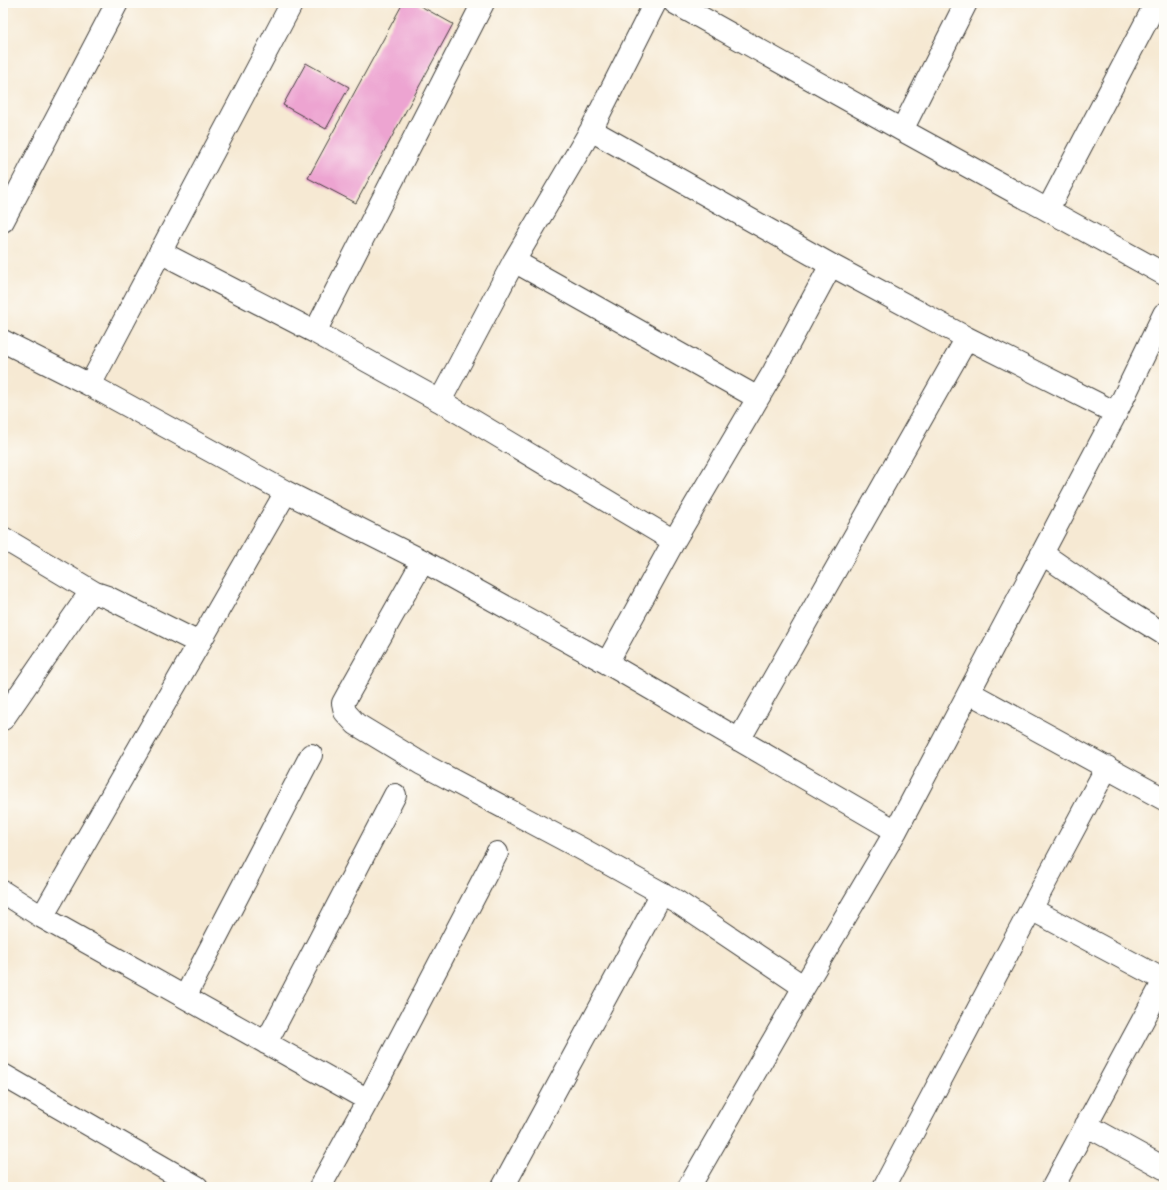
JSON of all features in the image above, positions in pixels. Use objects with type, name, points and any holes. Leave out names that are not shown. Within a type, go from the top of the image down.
[{"type":"street","points":[[3,220],[117,3]]},
{"type":"street","points":[[90,385],[292,3]]},
{"type":"street","points":[[315,332],[483,3]]},
{"type":"street","points":[[440,401],[514,261],[591,130],[656,3]]},
{"type":"street","points":[[675,3],[1164,274]]},
{"type":"street","points":[[902,130],[966,3]]},
{"type":"street","points":[[1048,209],[1156,3]]},
{"type":"street","points":[[591,130],[830,265],[966,338],[1116,413]]},
{"type":"street","points":[[160,252],[315,332],[440,401],[674,541]]},
{"type":"street","points":[[514,261],[758,398]]},
{"type":"street","points":[[607,663],[674,541],[774,371],[830,265]]},
{"type":"street","points":[[689,1187],[896,831],[1043,554],[1116,413],[1164,314]]},
{"type":"street","points":[[739,740],[966,338]]},
{"type":"street","points":[[3,341],[90,385],[286,492],[423,562],[607,663],[896,831]]},
{"type":"street","points":[[42,917],[286,492]]},
{"type":"street","points":[[3,538],[95,593],[107,597],[199,643]]},
{"type":"street","points":[[1043,554],[1112,602],[1164,634]]},
{"type":"street","points":[[423,562],[343,703],[345,712],[356,724],[422,764],[582,848],[676,901],[804,987]]},
{"type":"street","points":[[3,719],[87,597],[95,593]]},
{"type":"street","points":[[970,692],[1164,799]]},
{"type":"street","points":[[185,996],[311,755]]},
{"type":"street","points":[[884,1187],[1107,767]]},
{"type":"street","points":[[266,1043],[395,795]]},
{"type":"street","points":[[320,1187],[368,1100],[497,853]]},
{"type":"street","points":[[3,892],[42,917],[368,1100]]},
{"type":"street","points":[[503,1187],[662,893]]},
{"type":"street","points":[[1031,909],[1164,980],[1053,1187]]},
{"type":"street","points":[[3,1075],[197,1187]]},
{"type":"street","points":[[1086,1125],[1164,1168]]},
{"type":"building","points":[[403,3],[415,3],[453,24],[356,203],[308,178]]},
{"type":"building","points":[[306,63],[349,87],[326,129],[283,105]]}]
